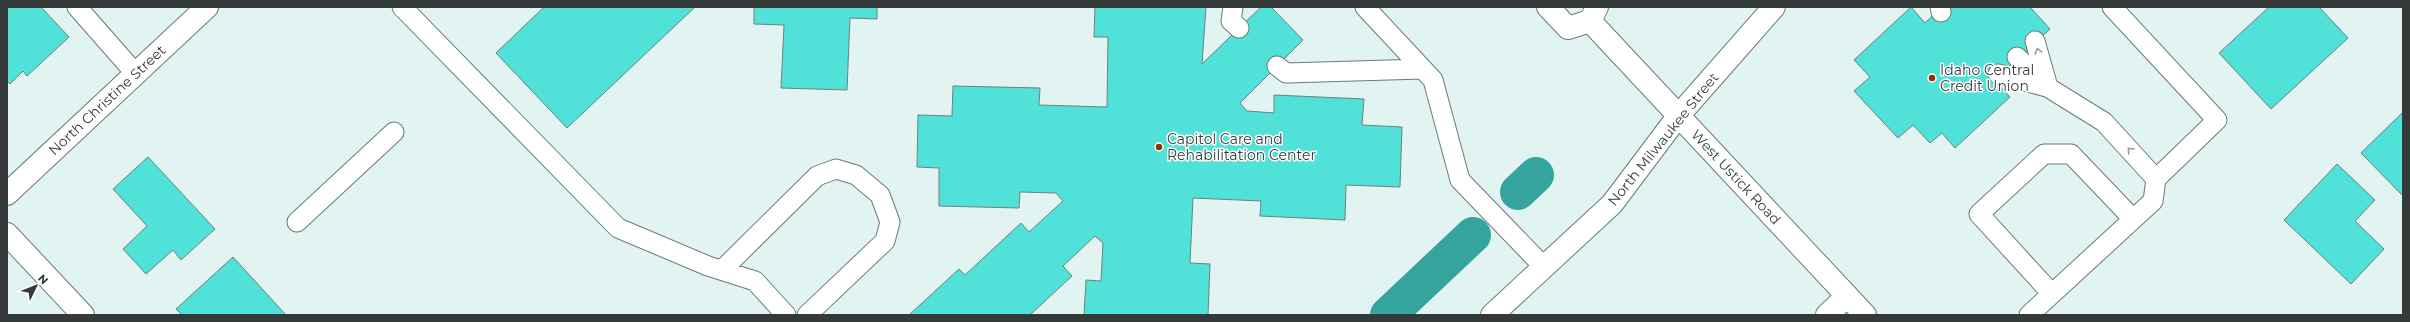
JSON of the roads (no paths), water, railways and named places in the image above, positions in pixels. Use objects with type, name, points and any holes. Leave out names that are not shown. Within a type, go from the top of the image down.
[{"type":"main road","name":"West Ustick Road","points":[[1548,7],[1568,28],[1594,14],[1678,115],[1865,315]]},
{"type":"main road","name":"North Milwaukee Street","points":[[1492,315],[1622,193],[1678,115],[1774,7]]},
{"type":"main road","name":"North Christine Street","points":[[7,194],[135,73],[196,11]]},
{"type":"main road","points":[[7,234],[83,315]]},
{"type":"main road","points":[[1827,315],[1848,296]]},
{"type":"lane","points":[[77,7],[135,73]]},
{"type":"lane","points":[[402,7],[618,228],[722,270],[755,281],[786,315]]},
{"type":"lane","points":[[1234,7],[1231,21],[1239,28]]},
{"type":"lane","points":[[1365,7],[1433,80],[1460,180],[1544,267]]},
{"type":"lane","points":[[2029,315],[2153,201],[2156,179],[2217,120],[2112,7]]},
{"type":"lane","points":[[2035,41],[2048,88]]},
{"type":"lane","points":[[2017,57],[2048,88],[2104,122],[2156,179]]},
{"type":"lane","points":[[1277,66],[1286,73],[1423,69]]},
{"type":"lane","points":[[1998,74],[2048,88]]},
{"type":"lane","points":[[297,222],[394,132]]},
{"type":"lane","points":[[2052,294],[1979,214],[2044,154],[2071,154],[2134,219]]},
{"type":"lane","points":[[722,270],[817,176],[836,169],[856,175],[880,195],[890,222],[885,241],[807,315]]},
{"type":"waterway","points":[[1518,192],[1536,175]]},
{"type":"waterway","points":[[1388,315],[1473,235]]},
{"type":"place","name":"Idaho Central Credit Union","points":[[1932,78]]},
{"type":"place","name":"Capitol Care and Rehabilitation Center","points":[[1159,147]]}]
